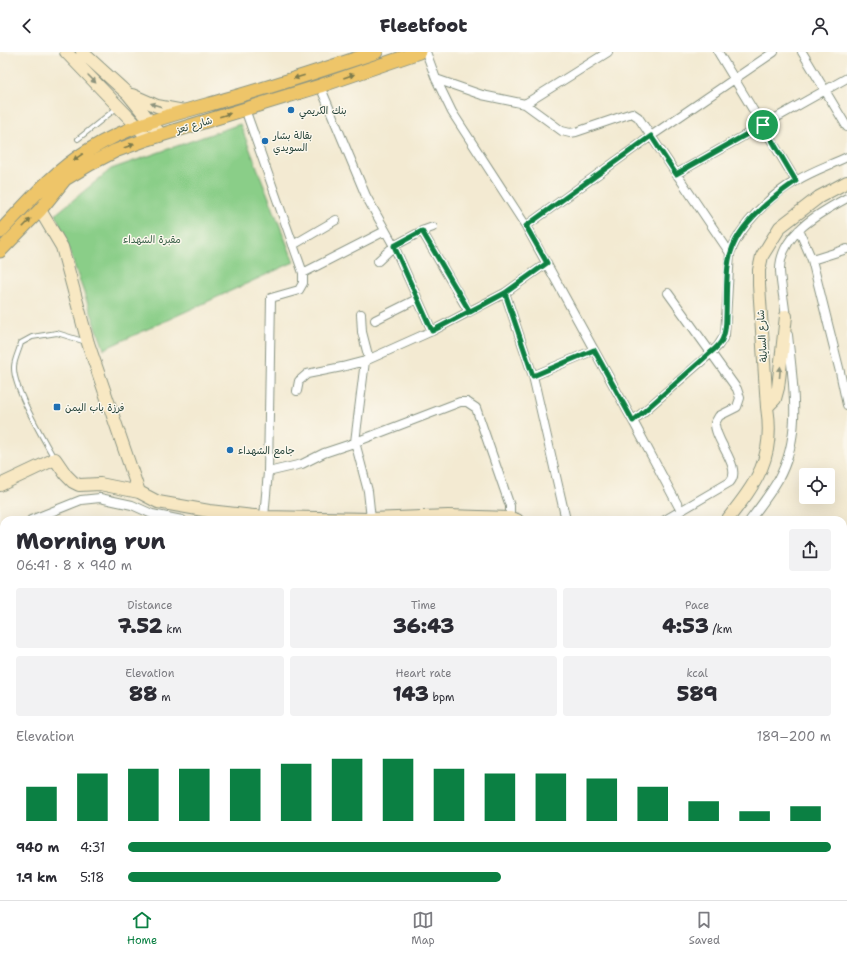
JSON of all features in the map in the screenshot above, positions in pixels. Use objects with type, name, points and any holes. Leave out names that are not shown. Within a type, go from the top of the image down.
[{"type":"main road","name":"شارع تعز","points":[[0,232],[59,171],[88,150],[108,139],[150,121],[186,112],[320,71],[376,52]]},
{"type":"main road","name":"شارع تعز","points":[[0,251],[40,210],[65,179],[115,151],[148,139],[320,86],[419,52]]},
{"type":"street","points":[[66,52],[122,108],[148,139]]},
{"type":"street","points":[[82,52],[128,94],[161,135]]},
{"type":"street","points":[[426,52],[436,79],[452,112],[526,226],[681,511]]},
{"type":"street","points":[[526,104],[608,52]]},
{"type":"street","points":[[718,52],[796,181]]},
{"type":"street","points":[[526,226],[651,136],[774,52]]},
{"type":"street","points":[[802,52],[847,127]]},
{"type":"street","points":[[676,174],[847,78]]},
{"type":"street","points":[[436,79],[482,95],[526,104],[562,131],[570,133],[632,113],[638,118],[651,136],[730,253]]},
{"type":"street","points":[[320,86],[366,196],[394,246],[432,331]]},
{"type":"street","points":[[128,94],[157,106],[186,112]]},
{"type":"street","points":[[245,109],[303,273],[303,283],[299,290],[271,298],[268,472],[264,516]]},
{"type":"street","points":[[633,421],[718,346],[724,335],[730,253],[734,243],[746,226],[776,195],[796,181],[847,157]]},
{"type":"street","name":"شارع السايلة","points":[[730,516],[750,491],[765,460],[769,444],[769,423],[766,407],[759,285],[759,270],[762,256],[780,227],[819,197],[847,182]]},
{"type":"street","points":[[753,516],[779,478],[792,443],[795,405],[780,270],[782,259],[792,238],[800,230],[826,210],[847,198]]},
{"type":"street","points":[[40,210],[62,247],[88,343],[139,492]]},
{"type":"street","points":[[293,245],[336,220]]},
{"type":"street","points":[[378,261],[394,246],[422,231],[433,228]]},
{"type":"street","points":[[800,230],[812,260],[844,371],[847,405]]},
{"type":"street","points":[[303,273],[386,231]]},
{"type":"street","points":[[422,231],[470,312]]},
{"type":"street","points":[[812,260],[847,249]]},
{"type":"street","points":[[297,391],[299,380],[307,374],[367,360],[432,331],[505,293],[547,263]]},
{"type":"street","points":[[505,293],[533,376],[565,516]]},
{"type":"street","points":[[668,293],[739,393],[739,402],[737,407],[719,416],[715,423],[716,430],[734,471],[734,475],[730,482],[672,516]]},
{"type":"street","points":[[375,320],[417,299]]},
{"type":"street","points":[[361,314],[362,332],[367,360],[355,442],[368,492],[371,516]]},
{"type":"street","points":[[766,407],[775,399],[778,388],[786,316]]},
{"type":"street","points":[[533,376],[594,350]]},
{"type":"street","points":[[268,472],[302,464],[324,453],[460,402],[467,402],[476,408],[512,516]]},
{"type":"street","points":[[0,485],[54,459],[66,475],[73,482],[79,485],[100,484],[139,492],[158,502],[210,511],[255,516]]},
{"type":"street","points":[[41,516],[81,500],[100,498],[132,505],[152,514],[162,516]]},
{"type":"lane","points":[[128,94],[132,107]]},
{"type":"lane","points":[[78,139],[122,108]]},
{"type":"lane","points":[[54,459],[16,383],[14,367],[21,343],[32,337],[58,333],[88,343]]},
{"type":"green space","name":"مقبرة الشهداء","points":[[240,124],[294,262],[104,349],[56,214],[111,169]]},
{"type":"place","name":"بنك الكريمي","points":[[291,110]]},
{"type":"place","name":"بقالة بشار السويدي","points":[[265,141]]},
{"type":"place","name":"فرزة باب اليمن","points":[[57,407]]},
{"type":"place","name":"جامع الشهداء","points":[[230,450]]},
{"type":"route","points":[[763,125],[676,174],[651,136],[526,226],[547,263],[505,293],[470,312],[422,231],[394,246],[432,331],[470,312],[505,293],[533,376],[594,350],[633,421],[722,341],[726,328],[730,253],[734,243],[760,210],[776,195],[796,181],[763,125]]}]
